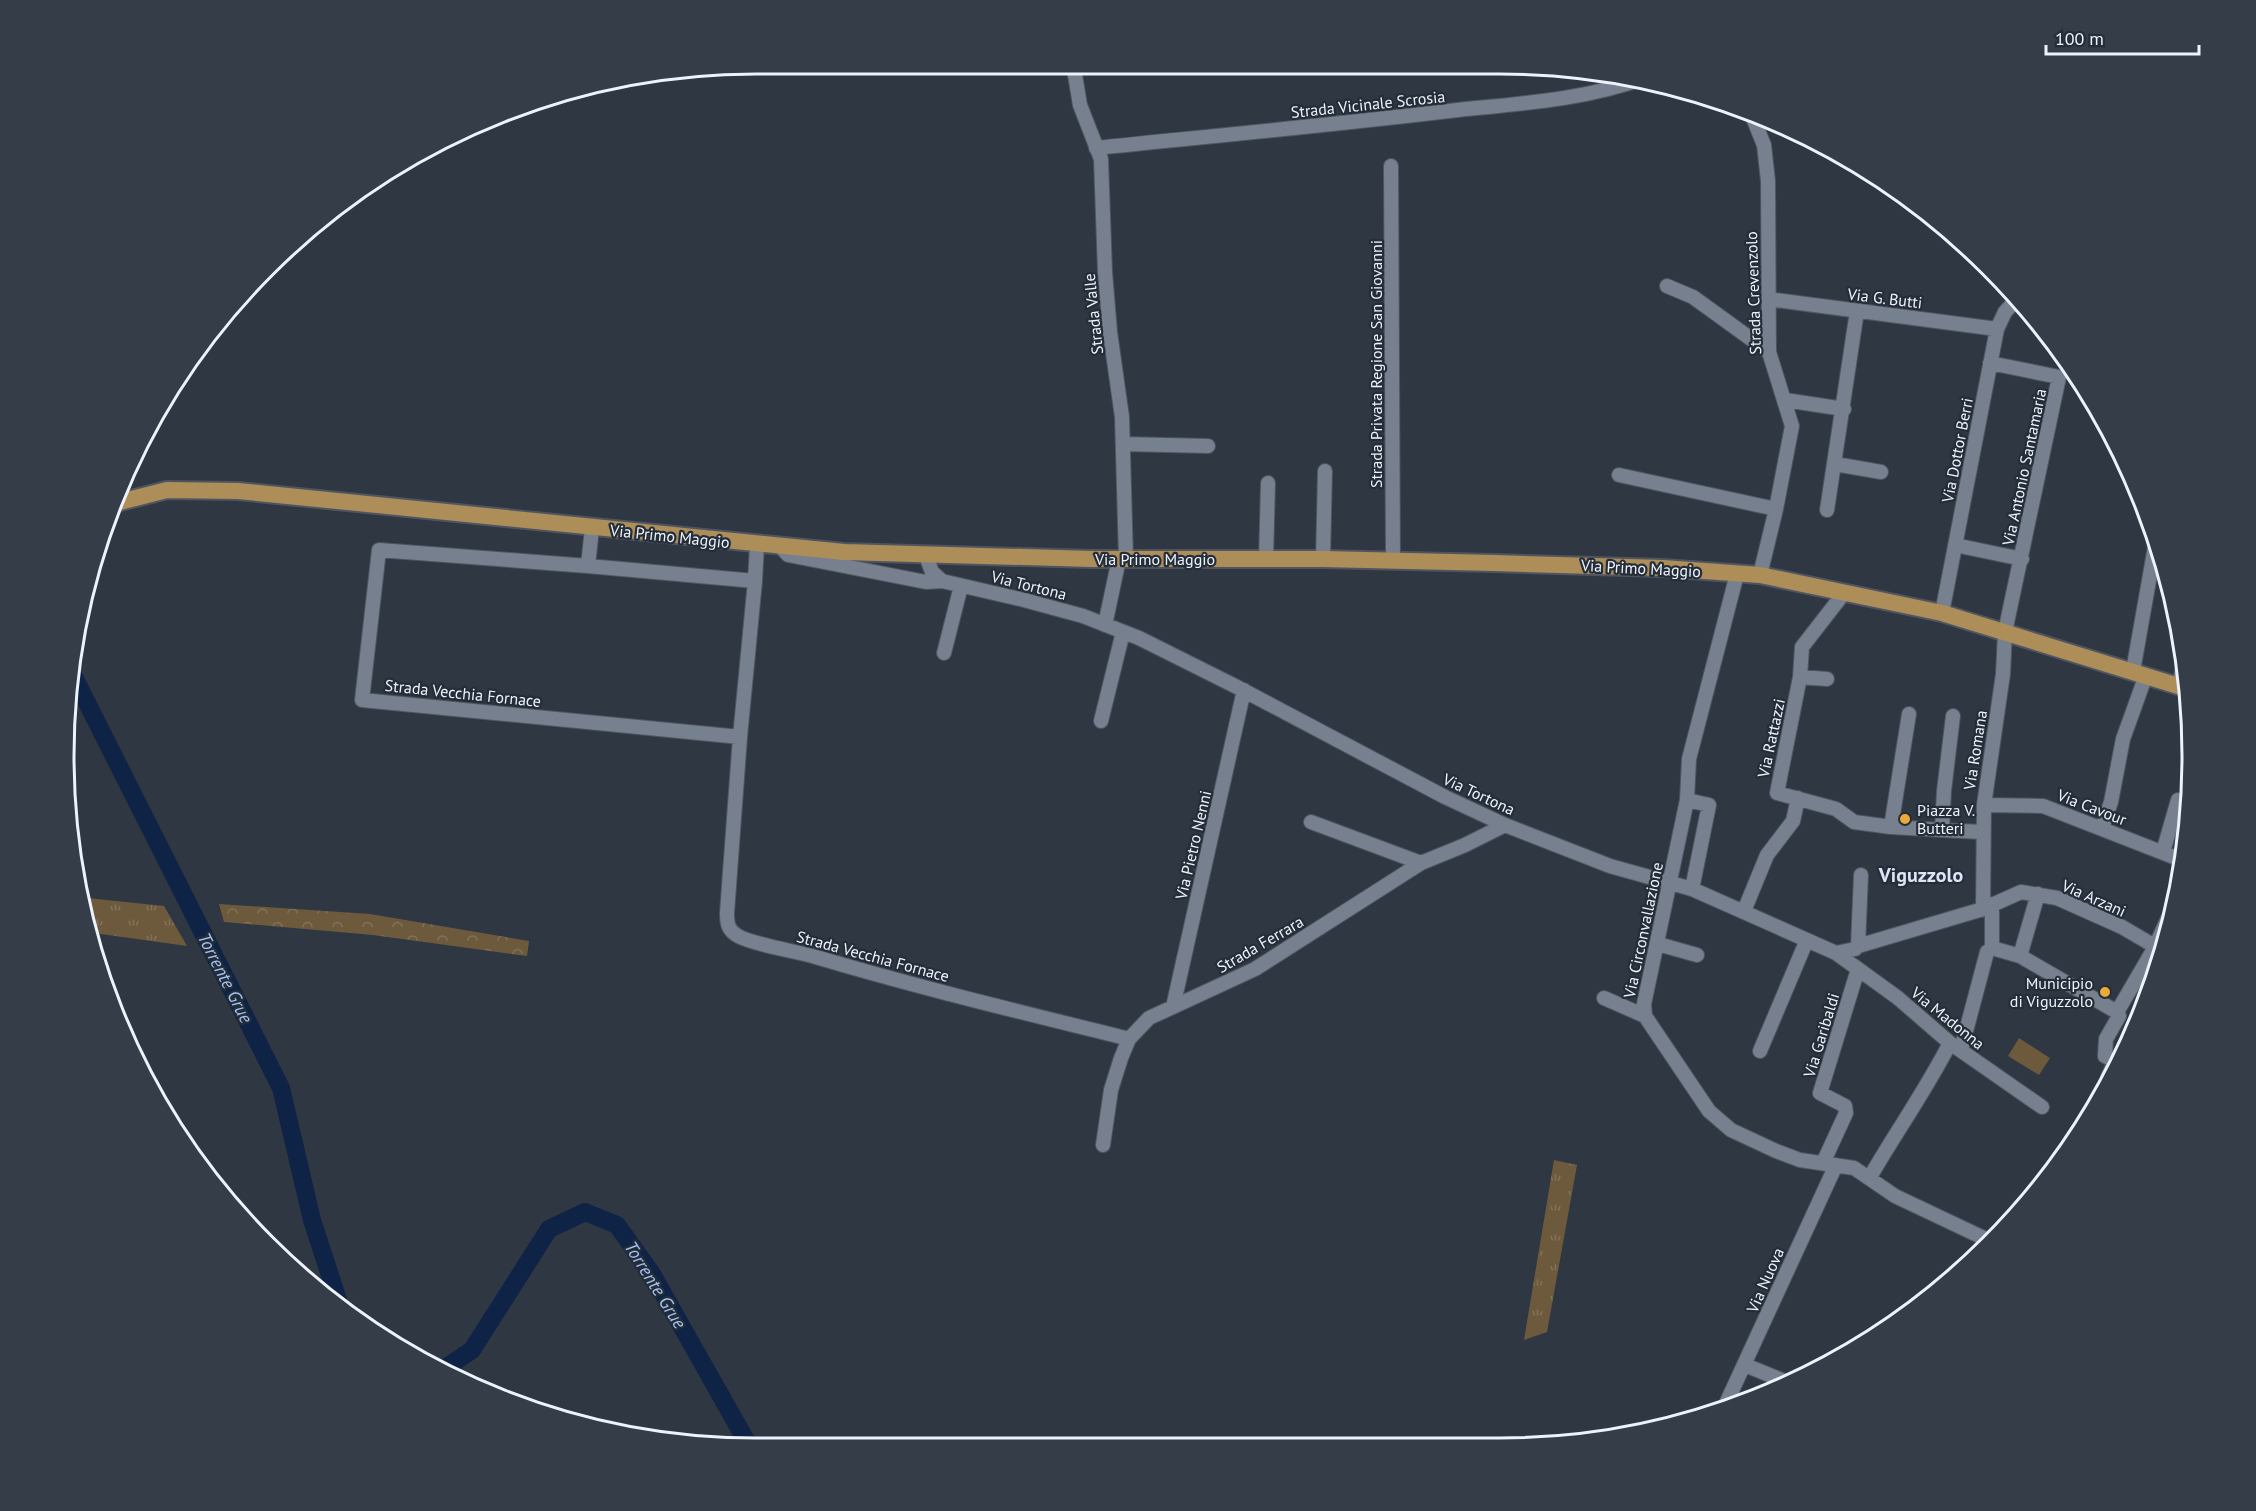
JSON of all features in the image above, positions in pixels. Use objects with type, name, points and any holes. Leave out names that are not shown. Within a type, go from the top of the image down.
[{"type":"main road","name":"Via Primo Maggio","points":[[123,501],[167,490],[238,491],[758,545],[926,556],[1323,559],[1663,568],[1760,575],[1942,613],[2179,686]]},
{"type":"street","name":"Strada Valle","points":[[1075,74],[1080,105],[1101,159],[1105,272],[1110,332],[1122,417],[1122,559],[1105,625]]},
{"type":"street","name":"Strada Vicinale Scrosia","points":[[1096,148],[1550,100],[1621,85]]},
{"type":"street","name":"Strada Crevenzolo","points":[[1755,123],[1764,145],[1768,181],[1769,352],[1792,426],[1760,575]]},
{"type":"street","name":"Strada Privata Regione San Giovanni","points":[[1391,166],[1393,561]]},
{"type":"street","points":[[1667,286],[1693,297],[1769,352]]},
{"type":"street","name":"Via G. Butti","points":[[1768,299],[1997,329]]},
{"type":"street","name":"Via Dottor Berri","points":[[1942,613],[1997,329],[2005,312],[2012,305]]},
{"type":"street","points":[[1827,510],[1857,311]]},
{"type":"street","name":"Via Antonio Santamaria","points":[[1990,363],[2059,377],[2005,632]]},
{"type":"street","points":[[1785,400],[1844,409]]},
{"type":"street","points":[[1123,444],[1208,446]]},
{"type":"street","points":[[1835,464],[1881,472]]},
{"type":"street","points":[[1323,559],[1325,471]]},
{"type":"street","points":[[1619,475],[1776,509]]},
{"type":"street","points":[[1266,559],[1268,483]]},
{"type":"street","points":[[588,566],[592,528]]},
{"type":"street","points":[[755,581],[758,545]]},
{"type":"street","points":[[1955,545],[2022,559]]},
{"type":"street","name":"Via Tortona","points":[[781,547],[788,555],[817,562],[926,582],[942,581],[1083,616],[1123,632],[1244,690],[1445,797],[1505,825],[1611,866],[1692,889],[1744,911],[1806,942],[1836,953]]},
{"type":"street","name":"Strada Vecchia Fornace","points":[[740,736],[362,700],[379,550],[755,581],[740,736],[727,913],[728,927],[731,931],[744,939],[1129,1040]]},
{"type":"street","points":[[926,556],[932,572],[942,581]]},
{"type":"street","points":[[2102,828],[2140,673],[2154,561]]},
{"type":"street","name":"Via Circonvallazione","points":[[1737,574],[1689,759],[1687,800],[1644,1004],[1645,1016],[1709,1111],[1731,1130],[1800,1160],[1854,1168],[1895,1196],[1983,1238]]},
{"type":"street","points":[[944,653],[961,586]]},
{"type":"street","name":"Via Rattazzi","points":[[1798,798],[1777,793],[1800,677],[1802,647],[1844,593]]},
{"type":"street","points":[[1101,721],[1123,632]]},
{"type":"street","name":"Via Romana","points":[[1992,948],[1982,832],[2003,674],[2005,632]]},
{"type":"street","points":[[1800,677],[1827,679]]},
{"type":"street","name":"Via Pietro Nenni","points":[[1173,1007],[1244,690]]},
{"type":"street","points":[[1891,827],[1909,714]]},
{"type":"street","points":[[1942,826],[1953,716]]},
{"type":"street","points":[[1744,911],[1767,855],[1793,821],[1798,798],[1836,809],[1854,822],[1891,827],[1942,826],[1982,832]]},
{"type":"street","points":[[1687,800],[1709,805],[1692,889]]},
{"type":"street","points":[[2163,852],[2178,800]]},
{"type":"street","name":"Via Cavour","points":[[1984,804],[2043,806],[2175,857]]},
{"type":"street","points":[[1311,822],[1421,863]]},
{"type":"street","name":"Strada Ferrara","points":[[1103,1145],[1111,1090],[1129,1040],[1149,1018],[1255,969],[1421,863],[1505,825]]},
{"type":"street","points":[[1858,946],[1861,874]]},
{"type":"street","name":"Via Arzani","points":[[1836,953],[1856,949],[1858,946],[1987,907],[2021,892],[2057,897],[2122,927],[2155,946]]},
{"type":"street","points":[[2020,956],[2038,894]]},
{"type":"street","points":[[1760,1051],[1806,942]]},
{"type":"street","points":[[1658,944],[1697,955]]},
{"type":"street","points":[[1870,1177],[1897,1129],[1955,1047],[1987,952],[1992,948],[2020,956],[2117,1012],[2119,1016],[2106,1039],[2105,1046],[2105,1056],[2111,1059]]},
{"type":"street","name":"Via Madonna","points":[[1836,953],[1898,999],[1955,1047],[2042,1107]]},
{"type":"street","points":[[2117,1012],[2150,963]]},
{"type":"street","name":"Via Garibaldi","points":[[1830,1164],[1846,1113],[1845,1106],[1820,1093],[1858,969]]},
{"type":"street","points":[[1604,998],[1645,1016]]},
{"type":"street","name":"Via Nuova","points":[[1729,1398],[1830,1164]]},
{"type":"street","points":[[1745,1365],[1778,1378]]},
{"type":"green space","points":[[89,898],[164,906],[187,946],[97,933]]},
{"type":"green space","points":[[219,904],[370,914],[529,941],[527,956],[373,935],[224,922]]},
{"type":"green space","points":[[2019,1038],[2050,1058],[2039,1075],[2008,1056]]},
{"type":"green space","points":[[1554,1160],[1577,1165],[1547,1332],[1524,1340]]},
{"type":"waterway","name":"Torrente Grue","points":[[77,684],[281,1088],[312,1220],[336,1294]]},
{"type":"waterway","name":"Torrente Grue","points":[[450,1365],[472,1350],[549,1229],[585,1212],[617,1225],[652,1274],[744,1437]]},
{"type":"place","name":"Piazza V. Butteri","points":[[1905,819]]},
{"type":"place","name":"Municipio di Viguzzolo","points":[[2105,992]]},
{"type":"district","name":"Viguzzolo","points":[[1921,875]]}]
